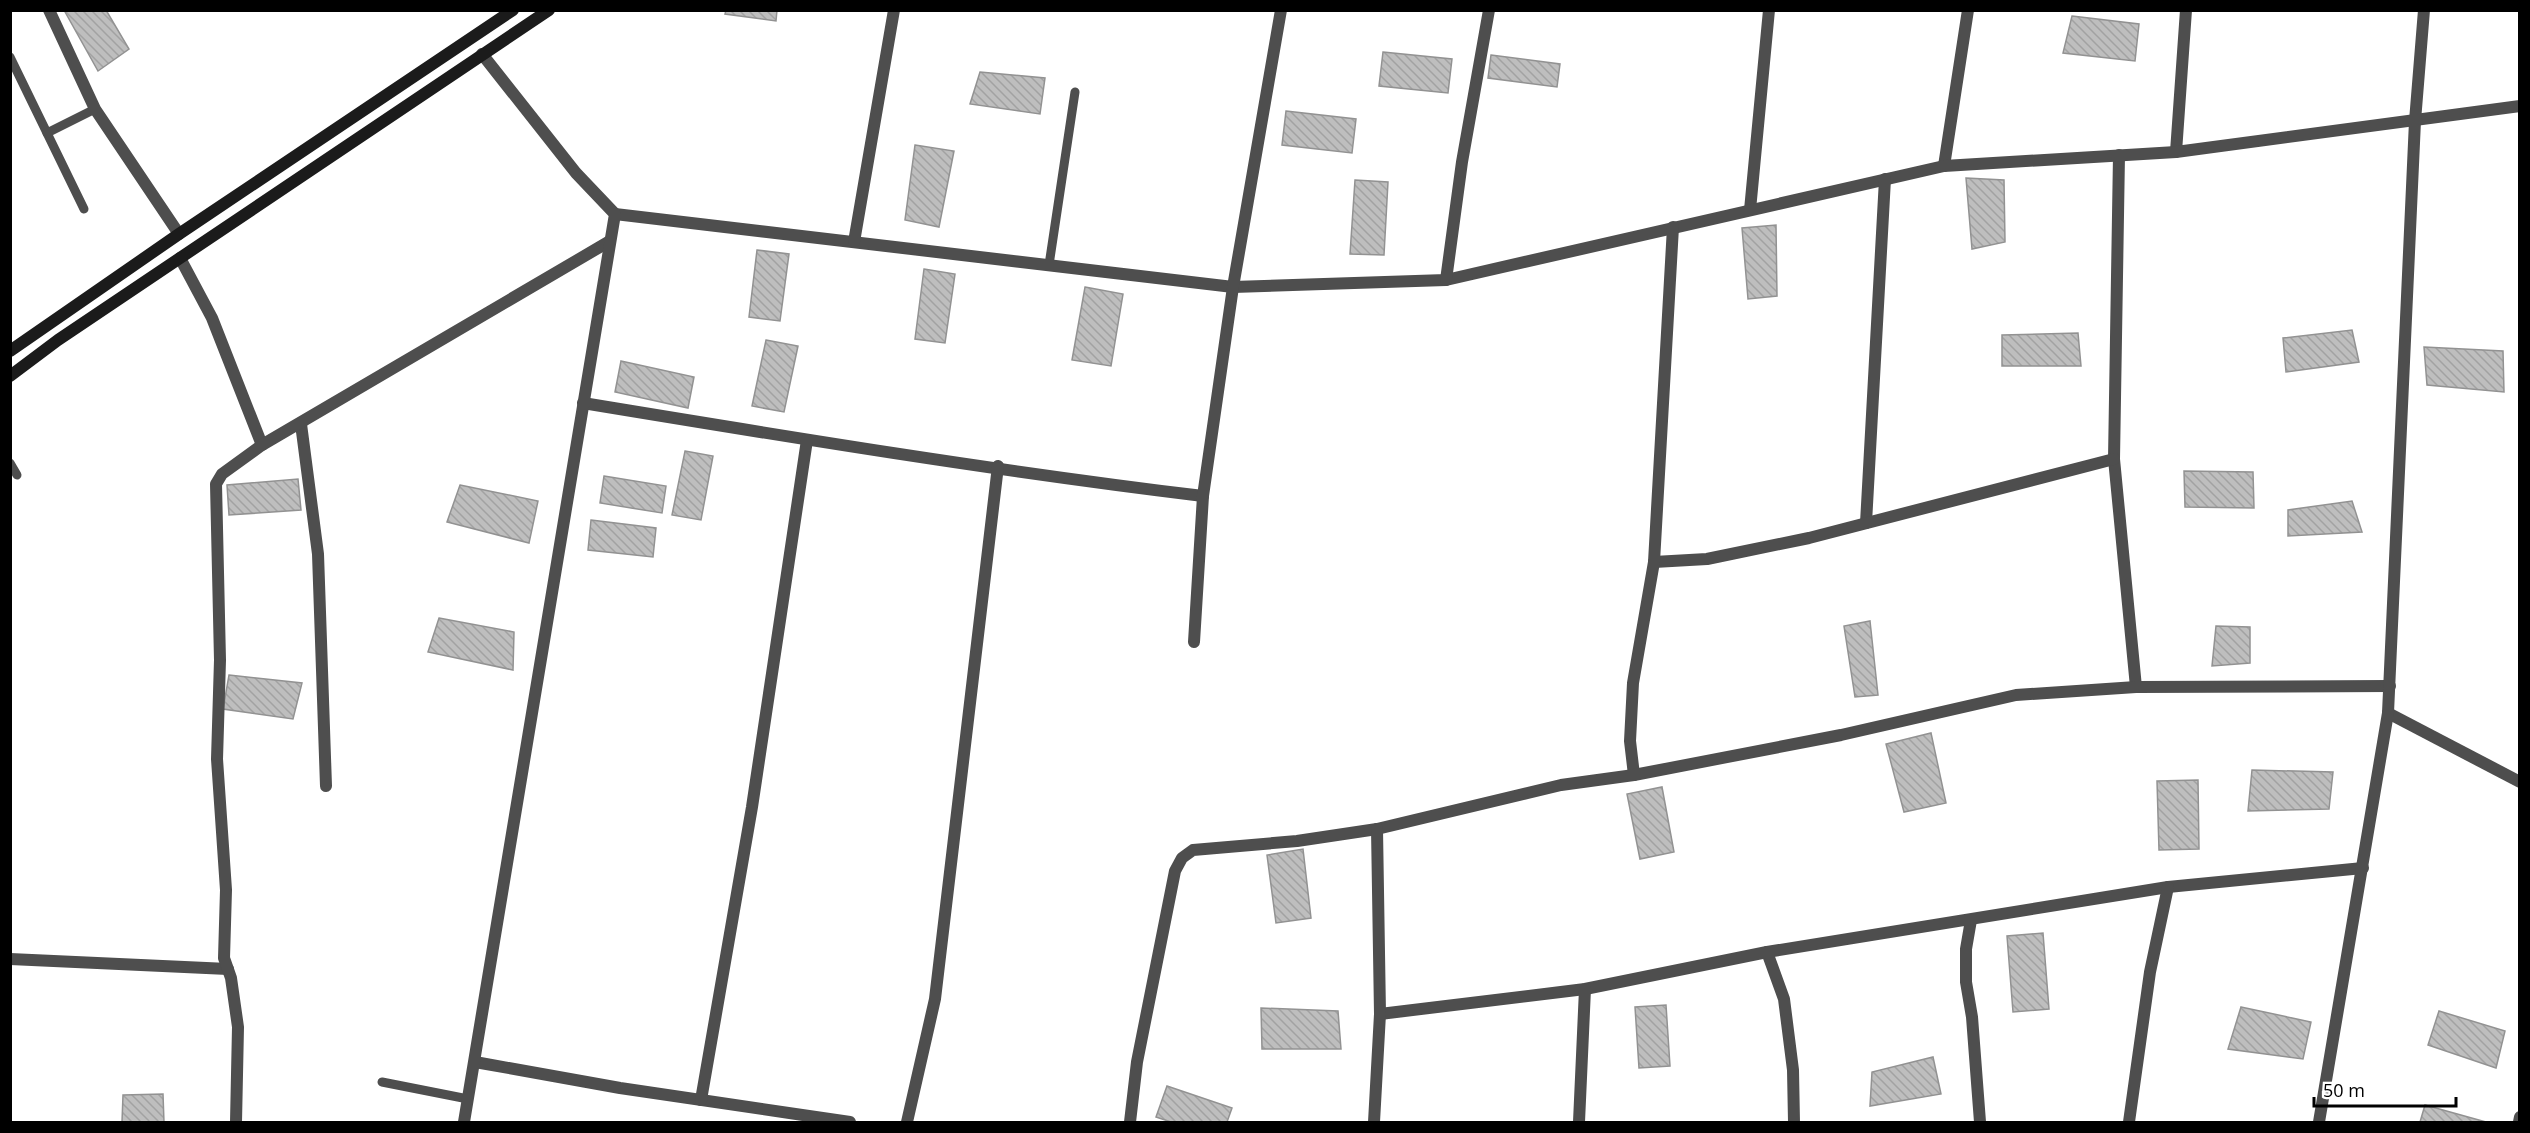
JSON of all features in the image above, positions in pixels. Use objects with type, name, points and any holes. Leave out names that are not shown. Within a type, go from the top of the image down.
[{"type":"street","points":[[49,10],[94,109],[179,234]]},
{"type":"street","points":[[10,351],[179,234],[513,10]]},
{"type":"street","points":[[10,376],[180,258],[549,10]]},
{"type":"street","points":[[854,242],[894,10]]},
{"type":"street","points":[[1194,642],[1203,496],[1233,287],[1281,10]]},
{"type":"street","points":[[1446,280],[1462,162],[1489,10]]},
{"type":"street","points":[[1749,210],[1769,10]]},
{"type":"street","points":[[1944,166],[1968,10]]},
{"type":"street","points":[[2176,152],[2186,10]]},
{"type":"street","points":[[2319,1122],[2388,713],[2415,121],[2424,10]]},
{"type":"street","points":[[482,54],[576,173],[615,214],[1233,287],[1446,280],[1944,166],[2176,152],[2520,106]]},
{"type":"street","points":[[2119,155],[2114,459],[2136,687]]},
{"type":"street","points":[[1866,523],[1885,179]]},
{"type":"street","points":[[465,1122],[615,214]]},
{"type":"street","points":[[1634,775],[1630,741],[1633,682],[1654,562],[1673,227]]},
{"type":"street","points":[[236,1122],[238,1027],[224,958],[226,890],[217,759],[220,660],[216,484],[222,474],[262,445],[610,241]]},
{"type":"street","points":[[180,258],[212,318],[262,445]]},
{"type":"street","points":[[583,403],[807,440],[998,466],[1062,478],[1203,496]]},
{"type":"street","points":[[301,424],[318,554],[326,786]]},
{"type":"street","points":[[701,1100],[752,807],[807,440]]},
{"type":"street","points":[[1654,562],[1707,559],[1866,523],[2114,459]]},
{"type":"street","points":[[907,1122],[934,999],[998,466]]},
{"type":"street","points":[[1130,1122],[1137,1062],[1175,871],[1182,858],[1193,850],[1297,841],[1377,829],[1561,784],[1634,775],[1841,735],[2016,695],[2136,687],[2390,686]]},
{"type":"street","points":[[2388,713],[2520,782]]},
{"type":"street","points":[[1374,1122],[1380,1014],[1377,829]]},
{"type":"street","points":[[1380,1014],[1585,989],[1767,952],[2169,887],[2363,868]]},
{"type":"street","points":[[2129,1122],[2150,972],[2169,887]]},
{"type":"street","points":[[1971,920],[1966,949],[1966,982],[1972,1017],[1980,1122]]},
{"type":"street","points":[[1767,952],[1784,999],[1793,1070],[1794,1122]]},
{"type":"street","points":[[10,959],[228,969]]},
{"type":"street","points":[[1579,1122],[1585,989]]},
{"type":"street","points":[[474,1062],[850,1122]]},
{"type":"street","points":[[2518,1122],[2520,1117]]},
{"type":"lane","points":[[10,57],[84,209]]},
{"type":"lane","points":[[1049,265],[1075,92]]},
{"type":"lane","points":[[47,133],[94,109]]},
{"type":"lane","points":[[10,463],[17,475]]},
{"type":"lane","points":[[382,1082],[468,1099]]},
{"type":"building","points":[[64,10],[106,10],[129,49],[98,71]]},
{"type":"building","points":[[726,10],[777,10],[776,21],[725,14]]},
{"type":"building","points":[[2072,16],[2139,24],[2135,61],[2063,53]]},
{"type":"building","points":[[1383,52],[1452,59],[1448,93],[1379,86]]},
{"type":"building","points":[[1491,55],[1560,64],[1557,87],[1488,78]]},
{"type":"building","points":[[980,72],[1045,78],[1040,114],[970,104]]},
{"type":"building","points":[[1286,111],[1356,119],[1352,153],[1282,145]]},
{"type":"building","points":[[915,145],[954,151],[939,227],[905,220]]},
{"type":"building","points":[[1966,178],[2004,180],[2005,242],[1972,249]]},
{"type":"building","points":[[1355,180],[1388,182],[1384,255],[1350,254]]},
{"type":"building","points":[[1776,225],[1777,296],[1748,299],[1742,228]]},
{"type":"building","points":[[757,250],[789,254],[780,321],[749,317]]},
{"type":"building","points":[[924,269],[955,274],[945,343],[915,339]]},
{"type":"building","points":[[1085,287],[1123,294],[1111,366],[1072,360]]},
{"type":"building","points":[[2352,330],[2359,362],[2286,372],[2283,338]]},
{"type":"building","points":[[2078,333],[2081,366],[2002,366],[2002,335]]},
{"type":"building","points":[[766,340],[798,346],[784,412],[752,406]]},
{"type":"building","points":[[2424,347],[2503,351],[2504,392],[2427,385]]},
{"type":"building","points":[[621,361],[694,377],[688,408],[615,392]]},
{"type":"building","points":[[685,451],[713,456],[701,520],[672,515]]},
{"type":"building","points":[[2184,471],[2253,472],[2254,508],[2185,507]]},
{"type":"building","points":[[604,476],[666,486],[662,513],[600,503]]},
{"type":"building","points":[[298,479],[301,510],[229,515],[227,485]]},
{"type":"building","points":[[460,485],[538,501],[529,543],[447,522]]},
{"type":"building","points":[[2352,501],[2362,532],[2288,536],[2288,510]]},
{"type":"building","points":[[591,520],[656,528],[653,557],[588,550]]},
{"type":"building","points":[[439,618],[514,632],[513,670],[428,652]]},
{"type":"building","points":[[1870,621],[1878,695],[1855,697],[1844,626]]},
{"type":"building","points":[[2216,626],[2250,627],[2250,663],[2212,666]]},
{"type":"building","points":[[229,675],[302,683],[293,719],[223,709]]},
{"type":"building","points":[[1931,733],[1946,803],[1904,812],[1886,744]]},
{"type":"building","points":[[2252,770],[2333,772],[2329,809],[2248,811]]},
{"type":"building","points":[[2198,780],[2199,849],[2159,850],[2157,781]]},
{"type":"building","points":[[1662,787],[1674,852],[1640,859],[1627,794]]},
{"type":"building","points":[[1303,849],[1311,918],[1276,923],[1267,855]]},
{"type":"building","points":[[2043,933],[2049,1009],[2013,1012],[2007,936]]},
{"type":"building","points":[[1666,1005],[1670,1066],[1639,1068],[1635,1007]]},
{"type":"building","points":[[2241,1007],[2311,1022],[2303,1059],[2228,1049]]},
{"type":"building","points":[[1261,1008],[1338,1011],[1341,1049],[1262,1049]]},
{"type":"building","points":[[2439,1011],[2505,1031],[2496,1068],[2428,1045]]},
{"type":"building","points":[[1933,1057],[1941,1094],[1870,1106],[1872,1072]]},
{"type":"building","points":[[1167,1086],[1232,1108],[1227,1122],[1171,1122],[1156,1117]]},
{"type":"building","points":[[163,1094],[164,1122],[122,1122],[123,1095]]},
{"type":"building","points":[[2425,1105],[2486,1122],[2420,1122]]}]
